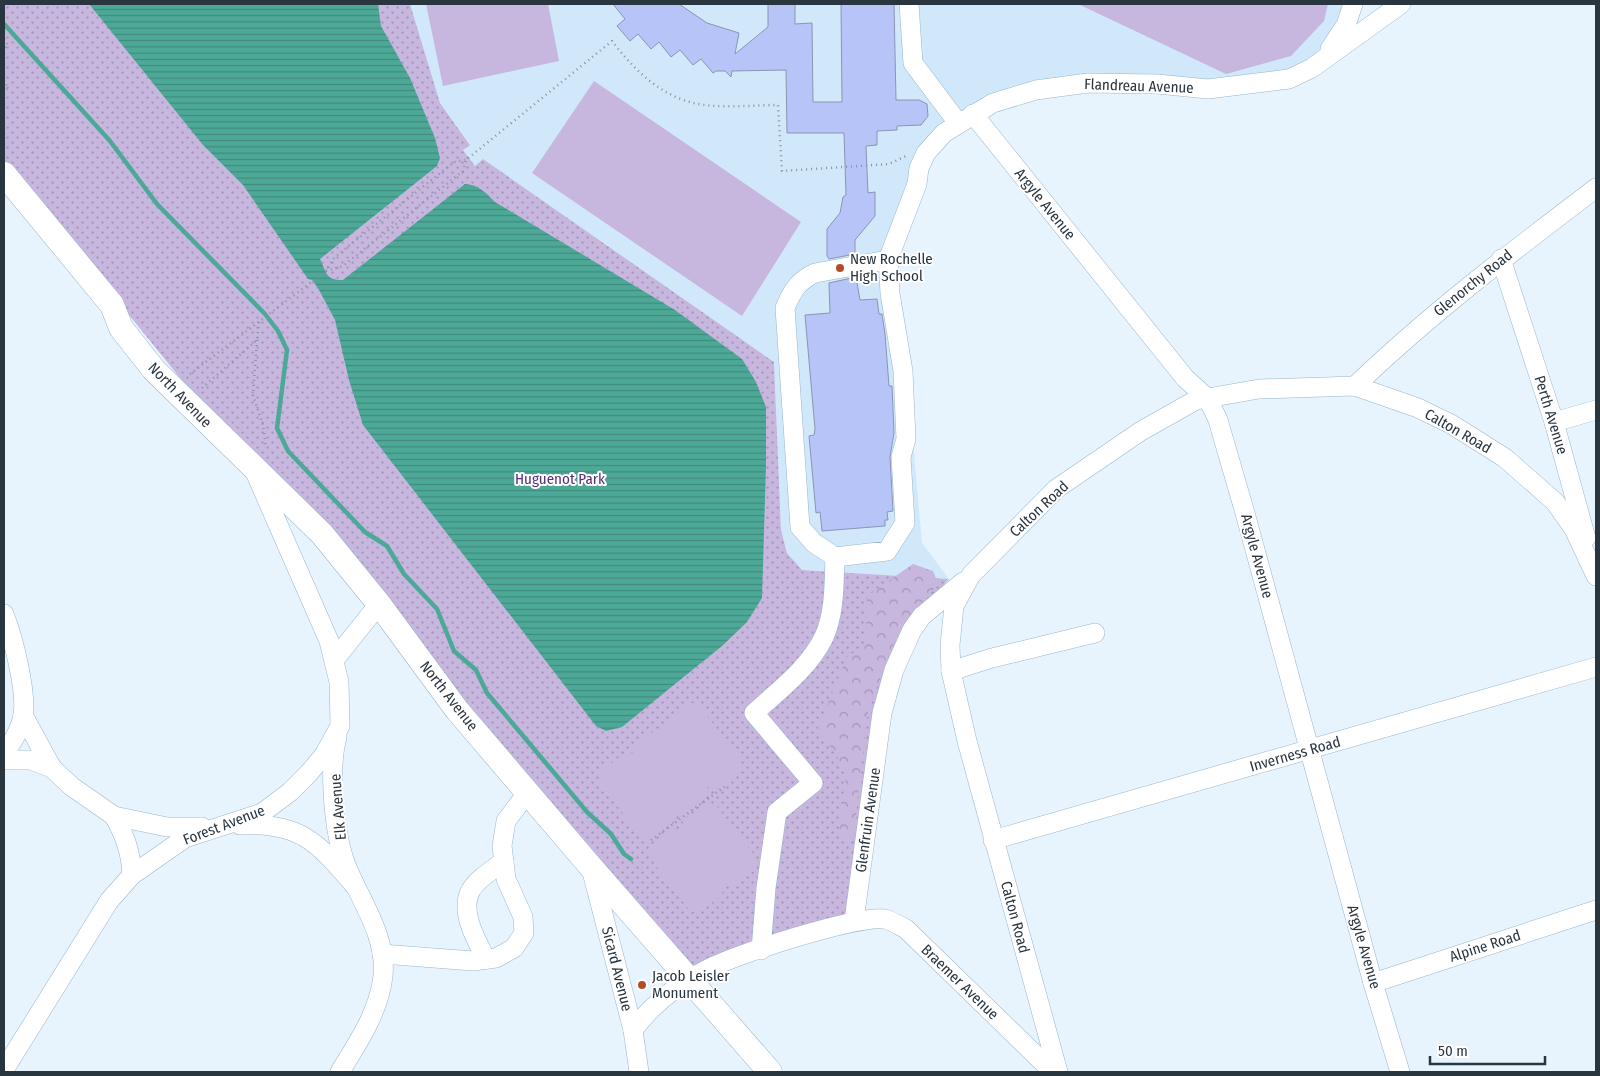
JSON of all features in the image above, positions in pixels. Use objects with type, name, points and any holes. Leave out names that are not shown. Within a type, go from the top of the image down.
[{"type":"main road","name":"North Avenue","points":[[4,174],[112,305],[121,328]]},
{"type":"main road","name":"North Avenue","points":[[4,198],[100,312],[121,328],[154,370],[259,458],[378,604],[457,710],[770,1072]]},
{"type":"street","name":"Argyle Avenue","points":[[909,4],[913,63],[965,118],[1185,378],[1208,399],[1218,420],[1245,512],[1373,983],[1400,1072]]},
{"type":"street","points":[[1312,68],[1337,42],[1353,4]]},
{"type":"street","name":"Flandreau Avenue","points":[[888,260],[917,184],[919,168],[926,152],[944,133],[965,118],[992,103],[1036,90],[1079,84],[1157,84],[1208,89],[1289,80],[1312,68],[1401,4]]},
{"type":"street","name":"Glenorchy Road","points":[[1355,386],[1398,344],[1501,259],[1596,188]]},
{"type":"street","name":"Perth Avenue","points":[[1501,259],[1554,422],[1596,574]]},
{"type":"street","points":[[888,260],[890,293],[903,371],[906,439],[901,457],[905,523],[887,551],[836,557],[814,543],[800,527],[785,308],[795,286],[804,278],[815,273],[888,260]]},
{"type":"street","name":"Calton Road","points":[[1058,1072],[967,742],[951,671],[950,646],[954,606],[971,575],[1056,488],[1169,413],[1196,400],[1259,389],[1355,386],[1418,408],[1451,424],[1505,458],[1556,502],[1574,529],[1596,574]]},
{"type":"street","points":[[1554,422],[1596,410]]},
{"type":"street","points":[[259,458],[335,659],[339,682],[340,726]]},
{"type":"street","points":[[761,950],[766,888],[777,812],[813,783],[754,713],[804,667],[824,636],[834,597],[836,557]]},
{"type":"street","name":"Glenfruin Avenue","points":[[854,922],[882,713],[894,670],[912,630],[922,616],[971,575]]},
{"type":"street","points":[[335,659],[378,604]]},
{"type":"street","points":[[4,614],[17,657],[23,715],[52,768],[71,786],[114,816],[167,827],[219,826]]},
{"type":"street","points":[[951,671],[992,658],[1095,633]]},
{"type":"street","name":"Inverness Road","points":[[993,840],[1596,667]]},
{"type":"street","points":[[4,753],[19,728],[23,715]]},
{"type":"street","name":"Forest Avenue","points":[[4,1070],[109,901],[132,875],[185,838],[262,812],[290,792],[324,755],[340,726]]},
{"type":"street","name":"Elk Avenue","points":[[340,726],[335,744],[334,785],[338,831],[346,863],[367,909],[382,954],[383,975],[379,996],[370,1021],[340,1072]]},
{"type":"street","points":[[4,760],[31,760],[52,768]]},
{"type":"street","points":[[382,954],[473,961],[496,958],[514,948],[524,933],[522,917],[506,879],[502,846],[506,822],[528,792]]},
{"type":"street","points":[[114,816],[126,837],[131,855],[132,875]]},
{"type":"street","name":"Elk Avenue","points":[[219,826],[259,824],[288,829],[307,836],[325,851],[355,886]]},
{"type":"street","points":[[486,959],[478,944],[466,902],[472,888],[504,861]]},
{"type":"street","name":"Sicard Avenue","points":[[591,867],[632,1030],[639,1072]]},
{"type":"street","name":"Alpine Road","points":[[1373,983],[1596,910]]},
{"type":"street","name":"Braemer Avenue","points":[[854,922],[886,920],[906,929],[1053,1072]]},
{"type":"street","points":[[632,1030],[662,999],[707,969],[761,950],[854,922]]},
{"type":"path","points":[[4,39],[8,45],[4,48]]},
{"type":"path","points":[[190,374],[309,285],[326,271],[335,257],[454,162],[466,160],[612,42],[629,63],[652,84],[689,101],[705,105],[778,105],[782,171],[889,164],[913,152]]},
{"type":"path","points":[[4,80],[8,88],[4,91]]},
{"type":"path","points":[[326,271],[343,266],[433,195],[463,171],[466,160]]},
{"type":"path","points":[[259,322],[253,395],[263,425],[259,458]]},
{"type":"path","points":[[202,388],[257,340]]},
{"type":"path","points":[[651,840],[728,785]]},
{"type":"shaded area","points":[[89,4],[378,4],[381,26],[410,78],[435,138],[440,158],[437,166],[320,259],[327,275],[333,279],[343,280],[465,184],[470,185],[482,190],[495,202],[675,310],[742,359],[756,382],[766,407],[762,598],[747,622],[722,646],[622,727],[606,731],[596,726],[363,425],[349,380],[335,320],[318,288],[312,280],[308,279],[243,185],[203,145]]},
{"type":"shaded area","name":"New Rochelle High School","points":[[410,4],[1345,4],[1339,23],[1323,47],[1301,66],[1263,77],[1212,84],[1037,82],[986,96],[946,125],[929,158],[897,264],[922,543],[949,579],[802,570],[787,553],[781,530],[774,362],[483,159],[475,166],[463,150],[470,144],[440,103]]},
{"type":"green space","name":"Huguenot Park","points":[[4,4],[410,4],[440,103],[470,145],[463,150],[475,166],[483,159],[774,362],[781,530],[787,553],[802,570],[949,579],[919,613],[881,690],[849,917],[689,968],[189,389],[4,161]]},
{"type":"green space","points":[[426,4],[548,4],[559,61],[443,86]]},
{"type":"green space","points":[[1078,4],[1328,4],[1324,21],[1291,56],[1226,74]]},
{"type":"green space","points":[[594,81],[801,222],[742,316],[532,173]]},
{"type":"green space","points":[[913,564],[933,571],[937,581],[935,587],[892,647],[868,712],[853,838],[845,841],[839,824],[839,816],[844,793],[845,776],[840,762],[818,728],[847,657],[866,644],[867,596]]},
{"type":"green space","points":[[691,703],[698,704],[741,760],[740,771],[717,789],[708,786],[707,796],[683,814],[674,812],[673,822],[649,840],[641,837],[599,782],[599,773],[623,754],[632,756],[633,747],[657,729],[665,730],[667,721]]},
{"type":"green space","points":[[708,803],[715,804],[758,860],[756,869],[733,887],[724,886],[722,895],[699,913],[690,911],[649,856],[649,847],[674,829],[682,830],[683,820]]},
{"type":"building","points":[[613,4],[679,4],[707,23],[739,33],[735,54],[768,27],[768,4],[795,4],[795,24],[812,23],[813,102],[842,102],[841,4],[894,4],[896,100],[919,100],[927,104],[928,116],[921,125],[897,126],[897,130],[877,131],[877,145],[866,146],[868,193],[875,192],[875,216],[855,240],[855,254],[829,259],[827,256],[827,229],[840,213],[843,197],[846,195],[844,133],[787,133],[786,70],[732,71],[731,77],[725,71],[713,73],[701,59],[693,65],[680,50],[671,57],[659,42],[651,49],[638,34],[630,41],[617,26],[625,19]]},
{"type":"building","points":[[856,277],[860,300],[877,299],[879,314],[882,314],[889,386],[892,386],[894,433],[890,457],[893,511],[887,512],[888,520],[885,520],[885,526],[822,531],[820,512],[816,513],[809,436],[814,435],[815,429],[805,315],[830,313],[829,283]]},
{"type":"waterway","points":[[4,24],[110,141],[157,204],[265,314],[278,331],[287,350],[277,428],[288,451],[365,532],[387,546],[404,574],[437,609],[454,651],[476,670],[487,693],[587,812],[611,834],[624,854],[631,859]]},
{"type":"place","name":"New Rochelle High School","points":[[840,268]]},
{"type":"place","name":"Jacob Leisler Monument","points":[[642,985]]}]
